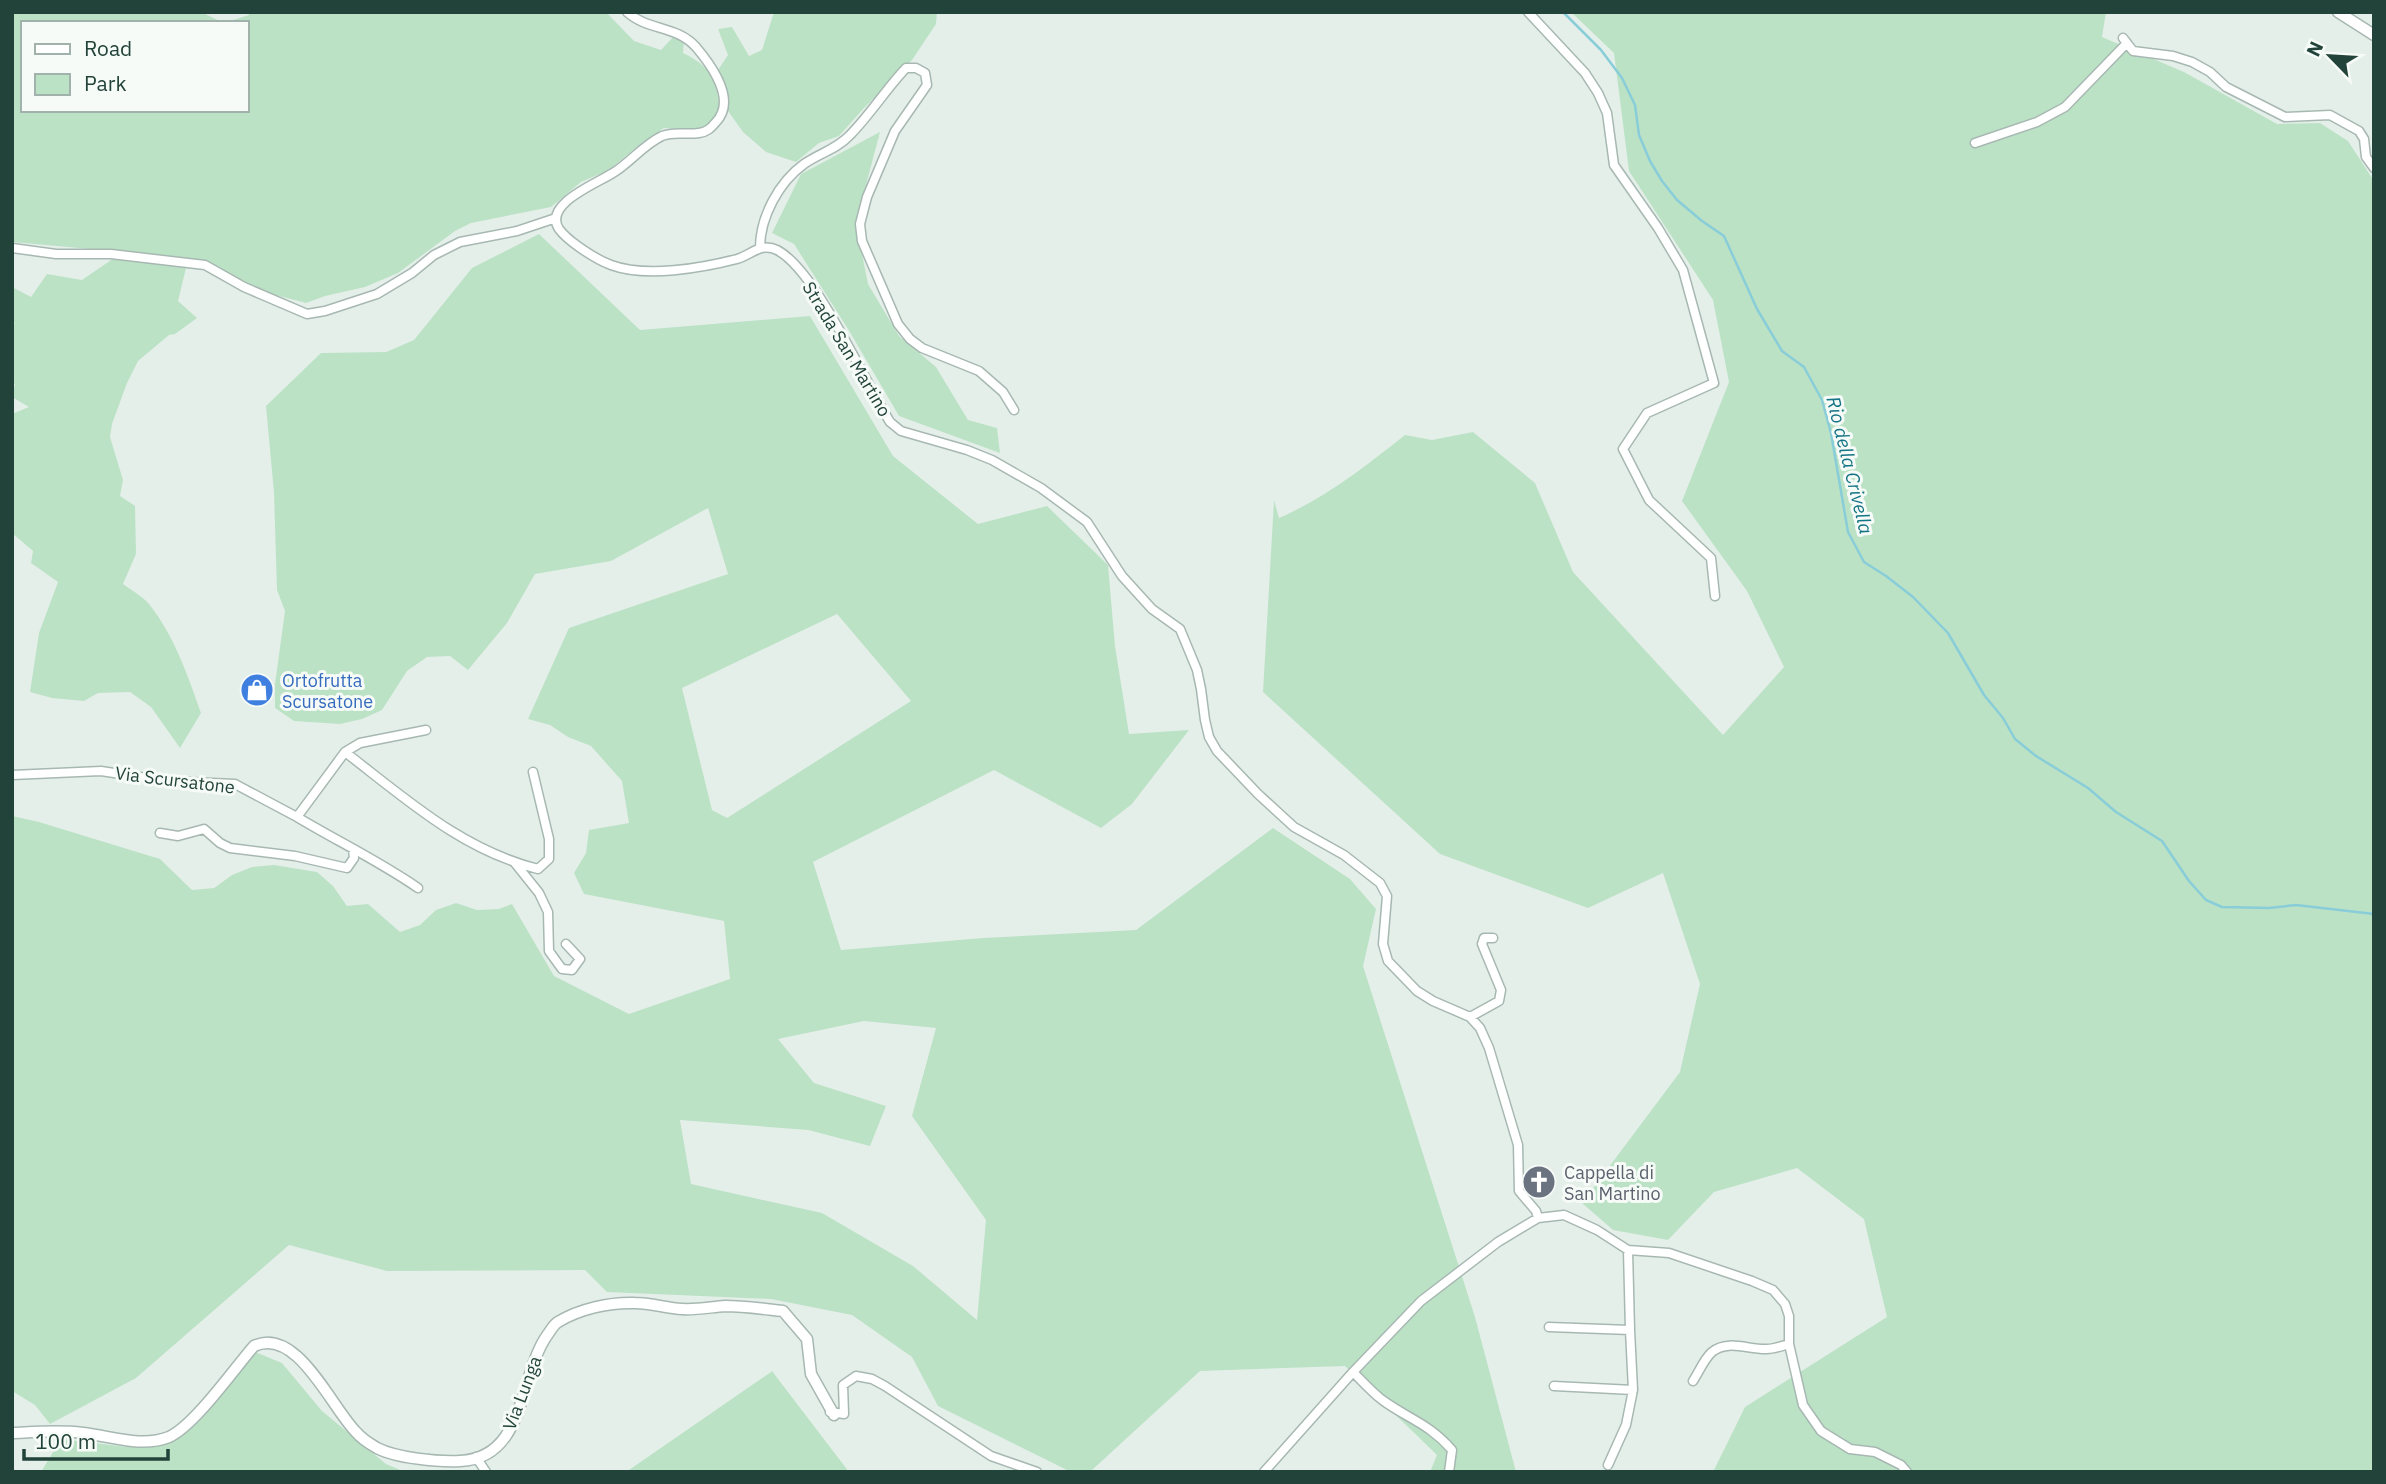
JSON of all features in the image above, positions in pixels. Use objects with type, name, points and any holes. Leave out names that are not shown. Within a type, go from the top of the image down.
[{"type":"street","points":[[626,12],[642,23],[681,34],[695,46],[719,79],[723,96],[722,116],[709,130],[700,133],[670,133],[659,137],[612,174],[582,189],[561,207],[556,218],[557,226],[593,257],[622,268],[674,270],[741,258],[760,248],[763,223],[771,205],[803,165],[839,146],[906,68],[916,68],[925,73],[926,85],[895,131],[867,197],[860,224],[862,241],[898,324],[910,339],[922,348],[979,371],[1003,392],[1014,410]]},
{"type":"street","points":[[1528,12],[1585,73],[1598,93],[1607,113],[1614,165],[1658,228],[1683,270],[1714,383],[1647,412],[1623,449],[1650,500],[1712,558],[1715,596]]},
{"type":"street","points":[[2338,12],[2374,35]]},
{"type":"street","points":[[1975,143],[2037,122],[2065,107],[2125,40],[2133,51],[2173,56],[2192,62],[2210,72],[2226,87],[2285,117],[2330,115],[2359,131],[2364,139],[2366,157],[2374,168]]},
{"type":"street","points":[[12,248],[56,254],[111,254],[205,265],[244,287],[307,314],[377,294],[412,273],[434,255],[460,242],[517,232],[556,218]]},
{"type":"street","name":"Strada San Martino","points":[[760,248],[775,249],[783,254],[805,278],[824,305],[890,422],[901,431],[992,460],[1041,488],[1087,522],[1122,576],[1152,609],[1180,629],[1197,670],[1209,737],[1217,751],[1294,827],[1344,855],[1380,883],[1387,896],[1383,944],[1388,961],[1417,991],[1470,1017]]},
{"type":"street","points":[[297,817],[345,752],[360,743],[426,730]]},
{"type":"street","points":[[345,752],[408,804],[460,839],[515,863],[538,869],[549,859],[549,839],[533,772]]},
{"type":"street","name":"Via Scursatone","points":[[12,775],[101,771],[166,781],[235,784],[391,869],[418,888]]},
{"type":"street","points":[[160,832],[178,836],[204,829],[230,848],[295,856],[348,868],[354,858],[353,849]]},
{"type":"street","points":[[515,863],[539,893],[548,912],[549,951],[562,968],[572,970],[579,959],[566,944]]},
{"type":"street","points":[[1493,938],[1484,938],[1482,944],[1501,990],[1499,1001],[1470,1017],[1480,1028],[1489,1048],[1514,1128],[1518,1144],[1519,1191],[1536,1210],[1538,1217]]},
{"type":"street","points":[[1264,1472],[1421,1301],[1498,1242],[1538,1217],[1564,1214],[1597,1230],[1628,1250],[1669,1253],[1773,1290],[1785,1304],[1789,1316],[1789,1344],[1803,1405],[1821,1430],[1850,1449],[1875,1452],[1901,1465],[1907,1472]]},
{"type":"street","points":[[1608,1465],[1626,1425],[1633,1390],[1628,1250]]},
{"type":"street","name":"Via Lunga","points":[[12,1433],[84,1433],[145,1442],[170,1436],[192,1419],[254,1346],[264,1342],[279,1344],[296,1353],[356,1433],[377,1448],[398,1457],[462,1461],[485,1455],[501,1443],[510,1431],[517,1418],[540,1344],[556,1323],[597,1307],[634,1303],[683,1309],[727,1306],[783,1311],[807,1339],[811,1374],[831,1413]]},
{"type":"street","points":[[1549,1326],[1630,1330]]},
{"type":"street","points":[[1693,1381],[1710,1354],[1721,1346],[1769,1349],[1789,1344]]},
{"type":"street","points":[[1353,1372],[1381,1399],[1421,1422],[1442,1438],[1452,1450],[1450,1472]]},
{"type":"street","points":[[831,1413],[844,1415],[843,1385],[856,1376],[872,1380],[914,1403],[991,1456],[1037,1472]]},
{"type":"street","points":[[1554,1386],[1633,1390]]},
{"type":"street","points":[[476,1457],[486,1472]]},
{"type":"green space","points":[[12,12],[201,12],[220,21],[21,21],[21,112],[248,112],[248,21],[230,21],[249,15],[249,12],[606,12],[634,41],[661,50],[674,36],[684,42],[683,53],[706,69],[717,90],[720,110],[705,127],[693,130],[664,128],[609,170],[581,182],[551,207],[471,223],[455,231],[398,273],[365,287],[306,303],[264,292],[204,261],[187,264],[178,301],[197,318],[175,334],[169,335],[138,361],[127,383],[110,437],[123,480],[120,496],[135,506],[136,554],[123,584],[149,604],[166,629],[180,656],[201,713],[180,748],[151,707],[130,692],[98,693],[84,701],[52,698],[30,692],[39,633],[58,582],[31,563],[33,551],[12,533],[12,414],[29,407],[12,397],[15,384],[12,382],[12,328],[15,323],[12,321],[12,287],[31,297],[47,274],[82,280],[114,258],[137,259],[135,253],[12,242]]},
{"type":"green space","points":[[774,12],[937,12],[936,24],[912,60],[839,136],[819,143],[796,162],[766,152],[743,132],[728,111],[724,84],[718,70],[728,55],[718,29],[732,27],[749,56],[762,50]]},
{"type":"green space","points":[[1571,12],[2106,12],[2102,37],[2184,72],[2277,124],[2320,123],[2348,141],[2374,181],[2374,1472],[1713,1472],[1745,1407],[1887,1317],[1864,1219],[1797,1168],[1714,1192],[1668,1240],[1613,1230],[1582,1203],[1680,1072],[1700,984],[1663,873],[1588,908],[1440,854],[1263,692],[1274,500],[1279,518],[1296,510],[1345,481],[1405,435],[1432,440],[1473,432],[1535,483],[1573,572],[1723,735],[1784,667],[1747,591],[1682,501],[1729,382],[1713,300],[1629,171],[1614,53]]},
{"type":"green space","points":[[880,132],[856,223],[868,284],[899,336],[936,367],[968,420],[997,428],[1000,453],[899,416],[794,244],[772,233],[801,174]]},
{"type":"green space","points":[[539,234],[640,330],[810,316],[893,456],[978,524],[1047,506],[1108,565],[1115,646],[1129,734],[1189,730],[1132,804],[1101,828],[994,770],[813,862],[841,950],[983,938],[1136,930],[1273,828],[1350,879],[1376,909],[1363,966],[1475,1317],[1516,1472],[1430,1472],[1437,1455],[1345,1366],[1200,1371],[1092,1470],[1071,1472],[938,1406],[912,1357],[852,1315],[771,1299],[607,1292],[585,1270],[387,1271],[289,1245],[136,1378],[50,1424],[35,1405],[12,1391],[12,816],[160,859],[192,890],[214,888],[232,875],[252,867],[274,865],[317,872],[333,886],[347,906],[368,904],[400,932],[420,925],[436,910],[456,903],[477,910],[499,909],[512,904],[554,976],[629,1014],[730,979],[724,921],[584,894],[574,873],[586,853],[589,830],[629,823],[622,781],[591,746],[568,737],[550,725],[528,719],[569,628],[728,574],[708,508],[611,561],[535,574],[507,623],[468,670],[450,656],[427,657],[407,671],[382,710],[362,719],[340,724],[294,721],[275,708],[275,684],[285,611],[277,590],[274,493],[266,406],[321,353],[386,352],[414,340],[472,268]],"holes":[[[837,614],[911,701],[727,818],[712,810],[682,688]],[[864,1021],[936,1028],[912,1116],[986,1220],[977,1320],[913,1266],[822,1213],[691,1184],[680,1120],[808,1130],[870,1146],[886,1106],[814,1083],[778,1039]]]},
{"type":"green space","points":[[253,1351],[282,1363],[322,1411],[386,1464],[405,1472],[41,1472],[61,1439],[127,1447],[156,1442],[175,1435]]},
{"type":"green space","points":[[771,1372],[849,1472],[626,1472]]},
{"type":"waterway","name":"Rio della Crivella","points":[[1563,12],[1601,50],[1622,78],[1635,105],[1639,135],[1662,181],[1677,200],[1724,236],[1757,309],[1782,351],[1804,367],[1822,400],[1831,433],[1848,532],[1864,562],[1913,597],[1948,633],[1984,695],[2003,718],[2015,739],[2036,756],[2088,788],[2116,812],[2162,841],[2189,881],[2206,900],[2222,907],[2269,908],[2296,905],[2374,914]]},
{"type":"place","name":"Ortofrutta Scursatone","points":[[257,690]]},
{"type":"place","name":"Cappella di San Martino","points":[[1539,1182]]}]
